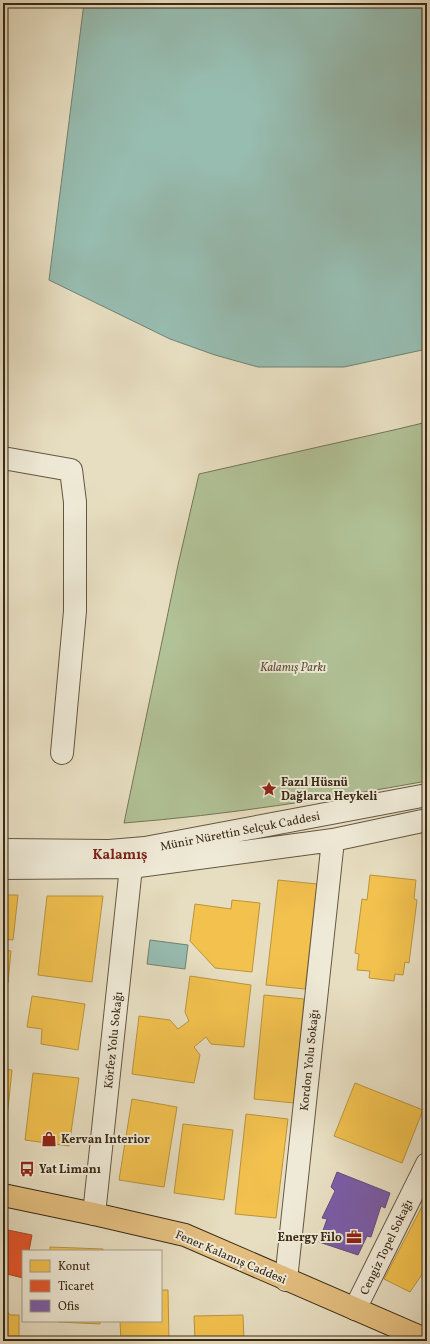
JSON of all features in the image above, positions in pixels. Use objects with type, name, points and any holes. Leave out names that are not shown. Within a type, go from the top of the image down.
[{"type":"main road","name":"Fener Kalamış Caddesi","points":[[3,1195],[185,1235],[427,1340]]},
{"type":"street","points":[[3,458],[71,470],[75,502],[75,611],[62,753]]},
{"type":"street","name":"Münir Nürettin Selçuk Caddesi","points":[[3,850],[109,851],[145,848],[427,796]]},
{"type":"street","name":"Münir Nürettin Selçuk Caddesi","points":[[3,868],[131,867],[333,840],[427,820]]},
{"type":"street","name":"Kordon Yolu Sokağı","points":[[286,1280],[333,840]]},
{"type":"street","name":"Körfez Yolu Sokağı","points":[[94,1214],[131,867]]},
{"type":"street","name":"Cengiz Topel Sokağı","points":[[355,1309],[427,1164]]},
{"type":"green space","name":"Kalamış Parkı","points":[[427,422],[427,781],[276,806],[200,816],[124,823],[178,565],[199,474]]},
{"type":"water","points":[[84,3],[427,3],[427,349],[344,367],[258,367],[215,355],[170,339],[49,280]]},
{"type":"water","points":[[150,940],[188,945],[185,969],[147,964]]},
{"type":"building: Konut","points":[[370,875],[416,880],[414,899],[417,900],[409,963],[405,962],[403,975],[395,974],[394,981],[369,978],[370,971],[357,970],[359,954],[355,953],[362,899],[367,900]]},
{"type":"building: Konut","points":[[278,880],[317,884],[305,989],[266,985]]},
{"type":"building: Konut","points":[[3,895],[18,895],[13,940],[3,939]]},
{"type":"building: Konut","points":[[47,896],[103,896],[92,982],[38,975]]},
{"type":"building: Konut","points":[[232,900],[260,903],[252,972],[215,968],[190,941],[195,904],[231,909]]},
{"type":"building: Konut","points":[[427,943],[427,973],[423,973]]},
{"type":"building: Konut","points":[[3,950],[11,951],[8,983],[3,983]]},
{"type":"building: Konut","points":[[190,976],[251,985],[244,1047],[211,1044],[206,1037],[194,1047],[200,1055],[194,1083],[132,1074],[139,1016],[170,1020],[178,1029],[189,1021],[185,1012]]},
{"type":"building: Konut","points":[[264,995],[304,999],[294,1103],[254,1099]]},
{"type":"building: Konut","points":[[32,996],[85,1004],[78,1050],[41,1044],[42,1029],[27,1027]]},
{"type":"building: Konut","points":[[3,1006],[5,1006],[3,1029]]},
{"type":"building: Konut","points":[[3,1069],[12,1070],[5,1138],[3,1138]]},
{"type":"building: Konut","points":[[33,1073],[79,1078],[69,1146],[25,1140]]},
{"type":"building: Konut","points":[[355,1083],[423,1110],[402,1163],[334,1136]]},
{"type":"building: Konut","points":[[132,1099],[177,1107],[164,1187],[119,1180]]},
{"type":"building: Konut","points":[[246,1114],[288,1119],[276,1218],[235,1214]]},
{"type":"building: Konut","points":[[183,1124],[233,1130],[224,1200],[174,1193]]},
{"type":"building: Konut","points":[[427,1197],[427,1267],[410,1292],[384,1279]]},
{"type":"building: Konut","points":[[50,1247],[103,1249],[103,1250],[50,1250]]},
{"type":"building: Konut","points":[[162,1290],[168,1290],[169,1341],[121,1341],[120,1322],[162,1322]]},
{"type":"building: Konut","points":[[3,1306],[10,1315],[19,1315],[19,1338],[24,1338],[25,1341],[3,1341]]},
{"type":"building: Konut","points":[[243,1315],[244,1341],[195,1341],[194,1316]]},
{"type":"building: Konut","points":[[58,1322],[100,1322],[100,1324]]},
{"type":"building: Ticaret","points":[[3,1229],[32,1235],[29,1250],[22,1250],[22,1278],[3,1273]]},
{"type":"building: Ofis","points":[[3,795],[5,796],[3,808]]},
{"type":"building: Ofis","points":[[337,1172],[390,1193],[385,1208],[381,1206],[371,1237],[367,1236],[358,1255],[319,1242],[327,1219],[322,1218],[335,1191],[331,1187]]},
{"type":"place","name":"Fazıl Hüsnü Dağlarca Heykeli","points":[[269,789]]},
{"type":"place","name":"Kervan Interior","points":[[49,1139]]},
{"type":"place","name":"Yat Limanı","points":[[27,1169]]},
{"type":"place","name":"Energy Filo","points":[[354,1237]]},
{"type":"district","name":"Kalamış","points":[[120,854]]}]
